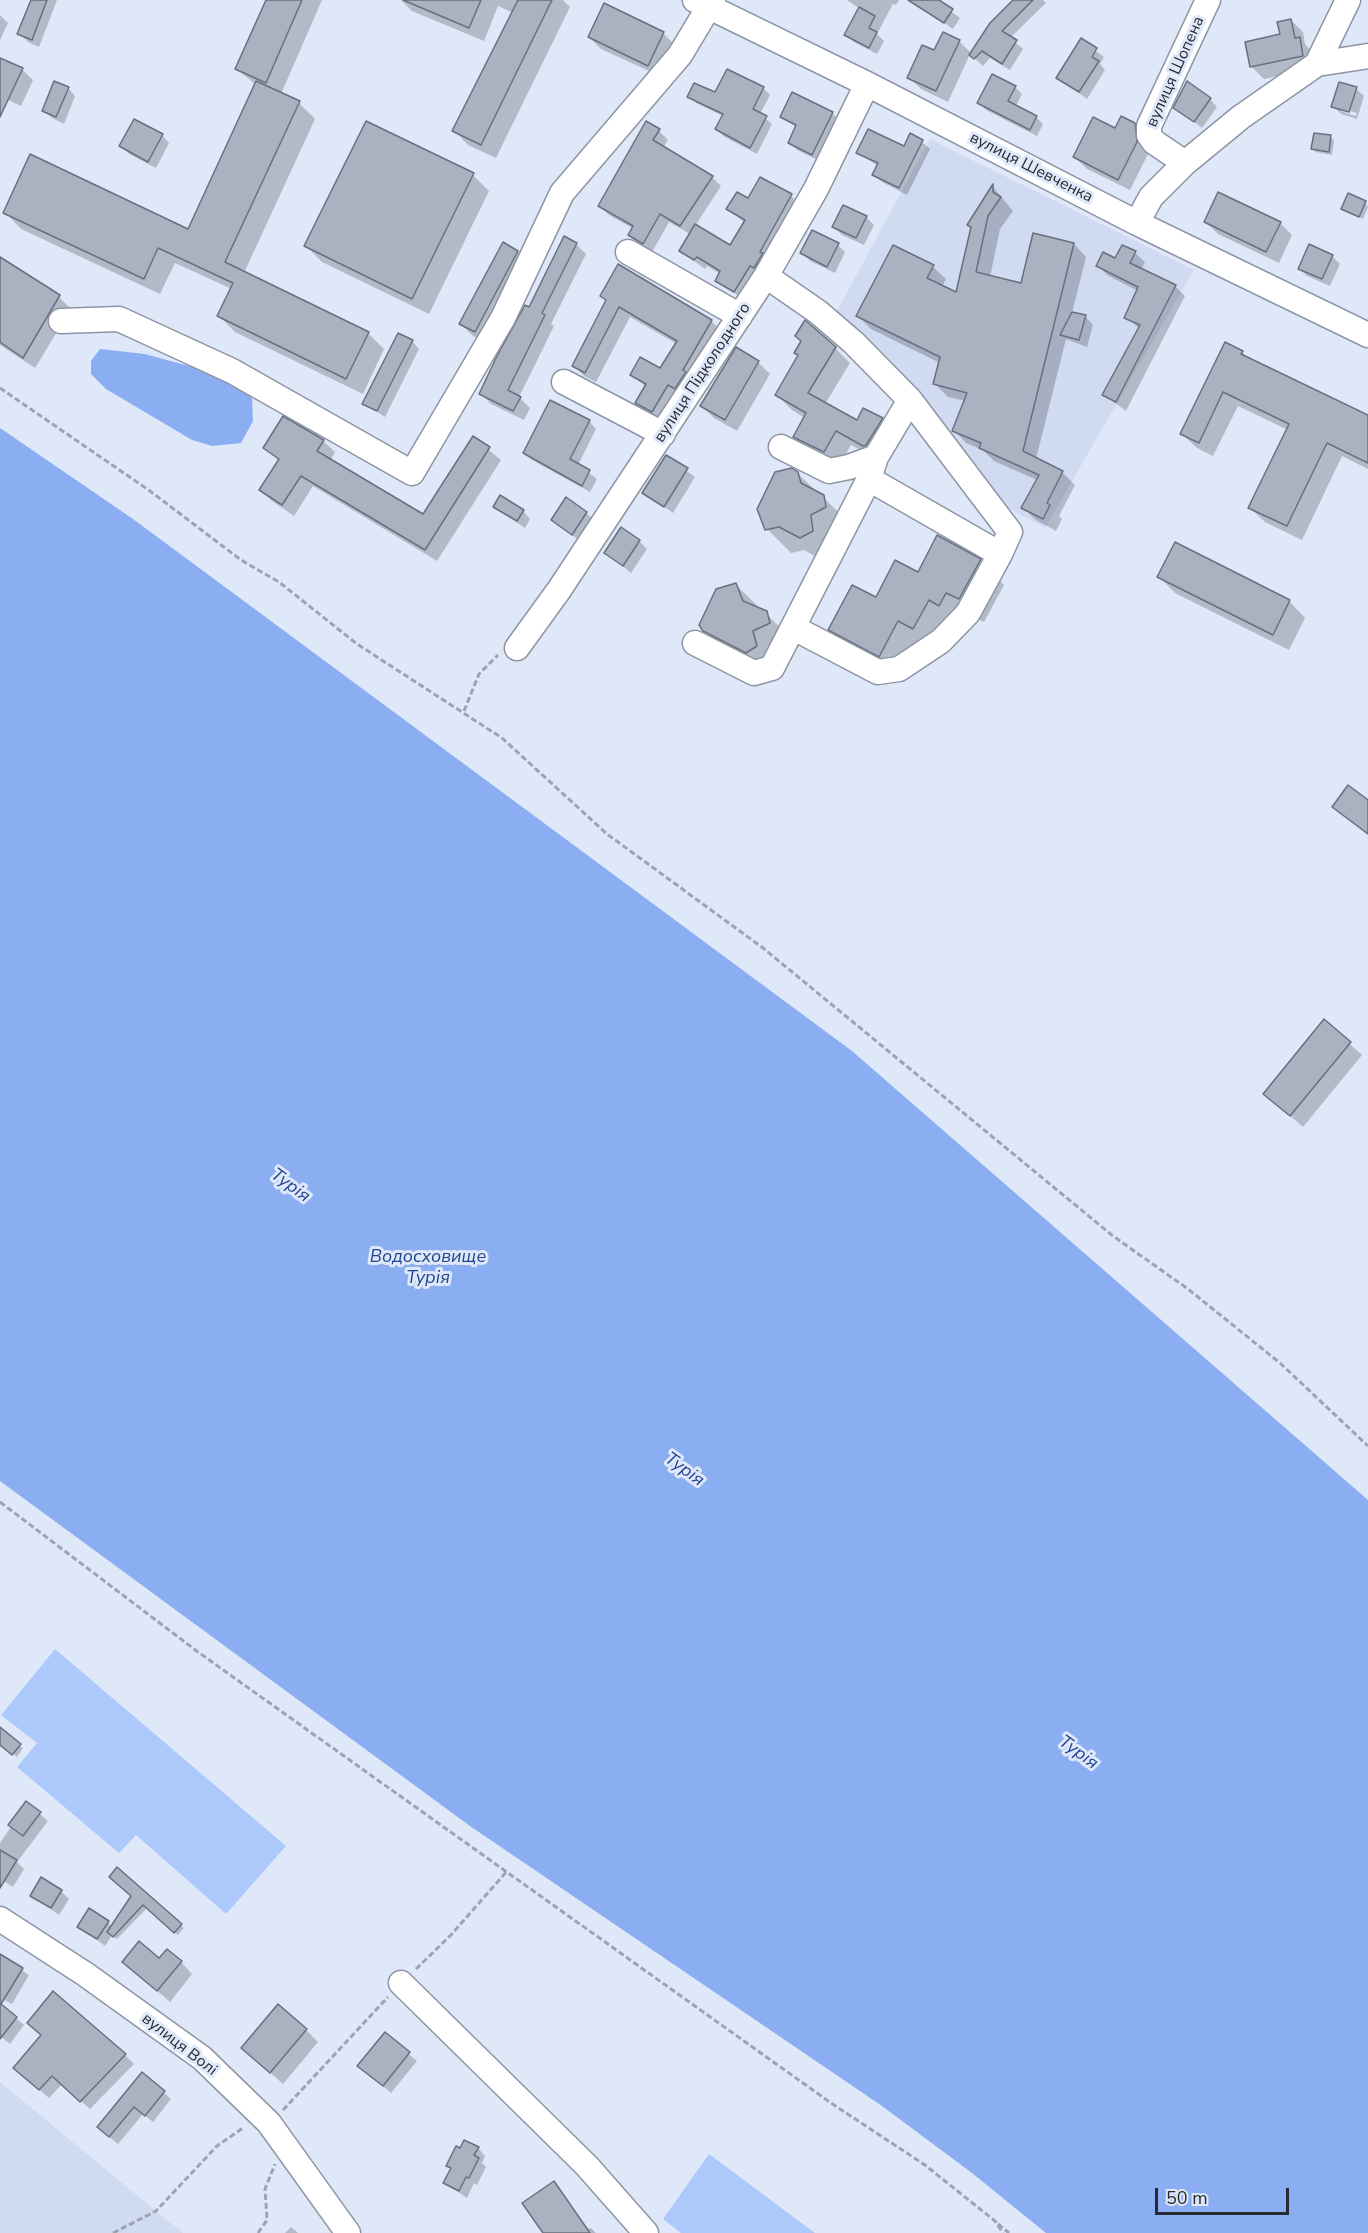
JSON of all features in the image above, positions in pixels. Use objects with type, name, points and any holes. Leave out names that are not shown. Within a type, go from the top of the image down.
[{"type":"street","name":"вулиця Шопена","points":[[1185,163],[1154,142],[1149,135],[1149,126],[1208,0]]},
{"type":"street","points":[[1317,64],[1348,0]]},
{"type":"street","points":[[61,321],[119,319],[232,371],[412,473],[503,318],[562,193],[680,55],[705,2]]},
{"type":"street","name":"вулиця Шевченка","points":[[705,2],[1137,223],[1368,335]]},
{"type":"street","points":[[1137,223],[1151,197],[1185,163],[1241,117],[1317,64],[1368,56]]},
{"type":"street","name":"вулиця Підколодного","points":[[517,648],[559,590],[766,276],[816,189],[867,84]]},
{"type":"street","points":[[628,252],[740,316]]},
{"type":"street","points":[[766,276],[818,312],[854,343],[910,399],[1010,532],[968,613],[941,641],[899,669],[878,672],[794,628]]},
{"type":"street","points":[[564,382],[663,434]]},
{"type":"street","points":[[695,643],[754,673],[772,668],[872,468],[910,399]]},
{"type":"street","points":[[781,447],[829,471],[872,468],[1000,554]]},
{"type":"street","name":"вулиця Волі","points":[[0,1919],[85,1974],[202,2058],[269,2123],[348,2233]]},
{"type":"street","points":[[401,1983],[587,2166],[646,2233]]},
{"type":"path","points":[[0,388],[52,426],[150,491],[241,560],[279,582],[357,644],[464,711],[502,738],[607,834],[763,948],[1113,1236],[1188,1289],[1280,1363],[1368,1446]]},
{"type":"path","points":[[464,711],[479,674],[498,655],[517,648]]},
{"type":"path","points":[[0,1502],[198,1652],[831,2103],[925,2165],[1009,2233]]},
{"type":"path","points":[[113,2233],[156,2211],[217,2146],[242,2128],[269,2123],[401,1983],[451,1935],[507,1871]]},
{"type":"path","points":[[258,2233],[267,2220],[265,2189],[283,2144]]},
{"type":"path","points":[[995,2221],[1003,2233]]},
{"type":"shaded area","points":[[930,139],[1194,270],[1045,528],[1000,504],[898,368],[837,311]]},
{"type":"shaded area","points":[[55,1649],[286,1846],[226,1914],[136,1835],[119,1853],[17,1767],[37,1743],[1,1715]]},
{"type":"shaded area","points":[[0,2082],[156,2211],[183,2233],[0,2233]]},
{"type":"shaded area","points":[[709,2154],[815,2233],[681,2233],[663,2219]]},
{"type":"water","points":[[100,349],[145,354],[207,371],[238,386],[252,398],[253,421],[241,443],[212,446],[192,440],[106,389],[91,374],[91,361]]},
{"type":"water","name":"Водосховище Турія","points":[[0,428],[133,519],[852,1051],[1368,1500],[1368,2233],[1046,2233],[972,2173],[882,2106],[470,1826],[0,1481]]},
{"type":"building","points":[[31,0],[47,0],[32,40],[17,34]]},
{"type":"building","points":[[266,0],[302,0],[266,83],[235,69]]},
{"type":"building","points":[[403,0],[481,0],[469,28]]},
{"type":"building","points":[[518,0],[552,0],[481,145],[452,131]]},
{"type":"building","points":[[908,0],[939,0],[953,9],[944,23]]},
{"type":"building","points":[[1013,0],[1033,0],[1002,31],[1017,40],[1002,64],[982,51],[974,59],[969,55],[990,23]]},
{"type":"building","points":[[604,3],[664,32],[648,66],[588,37]]},
{"type":"building","points":[[859,7],[875,16],[869,28],[877,32],[869,48],[844,35]]},
{"type":"building","points":[[1291,19],[1295,38],[1300,37],[1303,56],[1250,67],[1245,42],[1280,34],[1277,22]]},
{"type":"building","points":[[943,32],[960,40],[936,91],[907,78],[922,45],[934,50]]},
{"type":"building","points":[[1081,38],[1097,48],[1092,57],[1099,61],[1079,92],[1056,78]]},
{"type":"building","points":[[0,58],[23,68],[0,117]]},
{"type":"building","points":[[727,69],[764,87],[753,109],[767,116],[750,148],[715,129],[723,114],[687,97],[694,83],[715,92]]},
{"type":"building","points":[[992,74],[1016,86],[1008,101],[1037,116],[1030,130],[977,103]]},
{"type":"building","points":[[54,81],[69,87],[56,117],[42,111]]},
{"type":"building","points":[[256,81],[300,101],[225,262],[369,332],[346,379],[217,316],[233,283],[158,248],[144,279],[3,213],[30,154],[188,229]]},
{"type":"building","points":[[1187,81],[1211,98],[1194,122],[1173,108]]},
{"type":"building","points":[[1339,82],[1357,87],[1349,112],[1331,107]]},
{"type":"building","points":[[792,92],[833,112],[812,155],[788,143],[796,125],[780,117]]},
{"type":"building","points":[[1121,116],[1135,123],[1137,142],[1118,180],[1073,157],[1093,117],[1115,128]]},
{"type":"building","points":[[134,119],[163,134],[148,162],[119,146]]},
{"type":"building","points":[[366,121],[474,173],[412,299],[304,246]]},
{"type":"building","points":[[646,121],[660,129],[653,140],[713,176],[680,226],[660,214],[643,244],[628,235],[633,226],[598,206]]},
{"type":"building","points":[[868,129],[904,146],[910,133],[923,140],[899,188],[872,175],[878,163],[856,153]]},
{"type":"building","points":[[1314,133],[1331,135],[1329,152],[1311,149]]},
{"type":"building","points":[[760,177],[792,194],[760,252],[763,253],[754,268],[750,266],[734,292],[715,281],[720,271],[697,257],[694,260],[679,251],[695,224],[730,245],[745,220],[726,209],[737,192],[748,198]]},
{"type":"building","points":[[993,184],[993,192],[1001,197],[988,216],[976,272],[1021,283],[1033,233],[1074,243],[1023,451],[1063,471],[1047,503],[1050,505],[1043,519],[1021,508],[1039,475],[979,448],[981,443],[952,431],[967,393],[933,384],[940,357],[856,316],[893,245],[934,265],[927,278],[956,292],[971,227],[967,225]]},
{"type":"building","points":[[1218,192],[1281,222],[1266,252],[1204,222]]},
{"type":"building","points":[[1348,193],[1366,201],[1359,217],[1341,209]]},
{"type":"building","points":[[843,205],[867,216],[856,238],[832,227]]},
{"type":"building","points":[[812,230],[839,243],[827,267],[800,253]]},
{"type":"building","points":[[564,236],[577,243],[542,313],[545,315],[508,390],[521,397],[513,411],[479,394],[525,305],[529,307]]},
{"type":"building","points":[[503,242],[518,251],[475,332],[459,324]]},
{"type":"building","points":[[1309,244],[1333,255],[1322,279],[1298,269]]},
{"type":"building","points":[[1122,245],[1136,251],[1130,263],[1176,285],[1116,402],[1102,395],[1140,325],[1124,318],[1138,287],[1096,266],[1103,252],[1115,258]]},
{"type":"building","points":[[0,257],[60,295],[23,358],[0,342]]},
{"type":"building","points":[[618,264],[712,320],[683,370],[686,372],[675,389],[668,385],[652,412],[635,403],[646,384],[630,375],[640,357],[660,368],[677,341],[619,307],[585,373],[572,366],[606,300],[600,296]]},
{"type":"building","points":[[1072,312],[1086,315],[1079,340],[1060,335]]},
{"type":"building","points":[[805,320],[836,347],[808,393],[857,420],[863,408],[883,418],[866,445],[863,446],[836,431],[824,452],[793,437],[806,413],[775,395],[798,355],[794,353],[801,341],[795,336]]},
{"type":"building","points":[[398,333],[413,340],[377,411],[362,404]]},
{"type":"building","points":[[1225,342],[1243,351],[1241,354],[1368,415],[1368,463],[1327,443],[1287,526],[1248,508],[1289,424],[1223,392],[1199,443],[1180,434]]},
{"type":"building","points":[[736,347],[759,361],[725,420],[700,406]]},
{"type":"building","points":[[550,400],[590,420],[570,459],[590,470],[582,486],[523,453]]},
{"type":"building","points":[[283,416],[324,440],[317,451],[423,514],[473,436],[490,447],[425,550],[301,476],[282,505],[259,490],[279,459],[263,448]]},
{"type":"building","points":[[666,455],[688,468],[664,507],[642,493]]},
{"type":"building","points":[[792,468],[798,472],[801,483],[824,495],[826,507],[811,515],[813,531],[800,538],[779,527],[765,530],[757,509],[775,472]]},
{"type":"building","points":[[500,495],[524,510],[517,521],[493,507]]},
{"type":"building","points":[[566,497],[587,512],[572,535],[551,520]]},
{"type":"building","points":[[621,527],[640,540],[623,566],[604,553]]},
{"type":"building","points":[[937,535],[981,559],[959,599],[946,593],[939,606],[929,600],[913,629],[898,621],[879,657],[828,630],[852,585],[876,597],[895,560],[918,572]]},
{"type":"building","points":[[1175,542],[1290,600],[1273,635],[1157,577]]},
{"type":"building","points":[[736,583],[743,601],[767,611],[770,623],[753,631],[757,646],[746,653],[703,631],[699,625],[716,589]]},
{"type":"building","points":[[1348,785],[1368,800],[1368,834],[1332,807]]},
{"type":"building","points":[[1324,1019],[1351,1042],[1290,1116],[1263,1094]]},
{"type":"building","points":[[0,1727],[21,1744],[12,1755],[0,1745]]},
{"type":"building","points":[[26,1801],[41,1812],[23,1836],[8,1825]]},
{"type":"building","points":[[0,1850],[17,1860],[0,1888]]},
{"type":"building","points":[[117,1867],[182,1924],[174,1933],[143,1905],[113,1937],[107,1932],[131,1896],[109,1877]]},
{"type":"building","points":[[41,1877],[62,1890],[51,1908],[30,1896]]},
{"type":"building","points":[[89,1908],[109,1921],[97,1939],[77,1927]]},
{"type":"building","points":[[139,1941],[159,1958],[167,1949],[182,1961],[157,1991],[122,1962]]},
{"type":"building","points":[[0,1954],[23,1968],[1,2004],[17,2017],[0,2039]]},
{"type":"building","points":[[53,1991],[126,2054],[80,2102],[52,2076],[39,2090],[13,2068],[41,2035],[27,2023]]},
{"type":"building","points":[[278,2004],[307,2029],[270,2073],[241,2048]]},
{"type":"building","points":[[385,2032],[410,2052],[383,2086],[357,2066]]},
{"type":"building","points":[[142,2072],[165,2091],[145,2116],[134,2107],[109,2137],[97,2127]]},
{"type":"building","points":[[464,2140],[479,2147],[474,2155],[479,2158],[469,2178],[466,2177],[459,2191],[443,2183],[451,2168],[446,2166],[456,2146],[460,2148]]},
{"type":"building","points":[[554,2181],[590,2233],[543,2233],[522,2203]]},
{"type":"water label","name":"Турія","points":[[290,1186]]},
{"type":"water label","name":"Турія","points":[[684,1470]]},
{"type":"water label","name":"Турія","points":[[1078,1753]]}]
